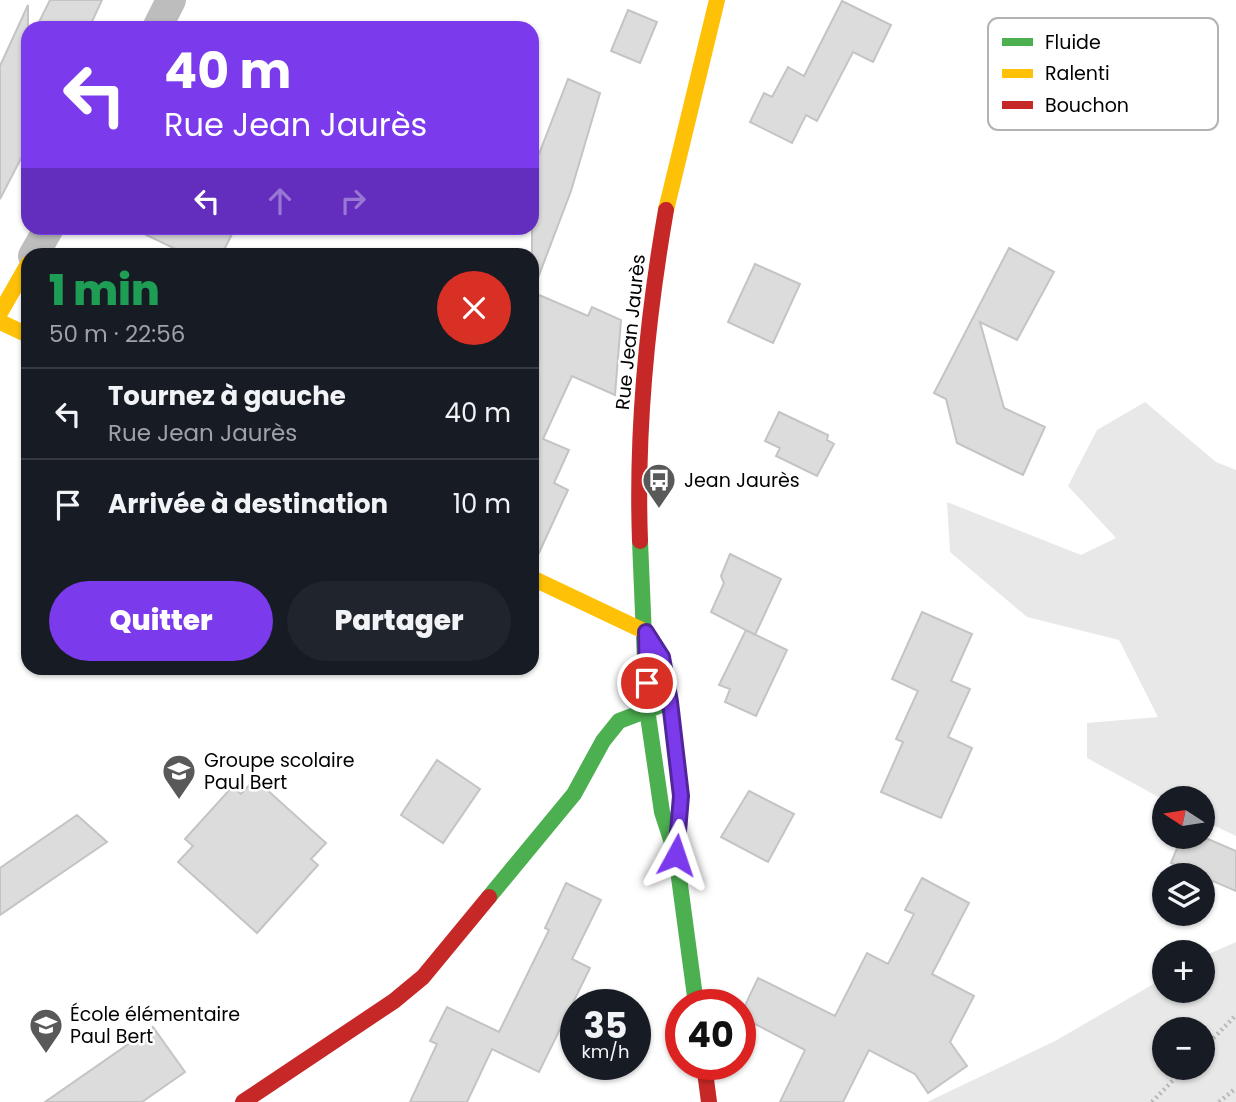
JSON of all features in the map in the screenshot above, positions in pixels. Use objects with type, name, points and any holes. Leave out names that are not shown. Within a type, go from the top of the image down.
[{"type":"street","points":[[160,21],[171,0]]},
{"type":"street","name":"Rue Jean Jaurès","points":[[694,989],[676,855],[662,812],[647,709],[640,529],[644,364],[651,294],[666,210],[717,0]]},
{"type":"street","points":[[0,313],[21,276]]},
{"type":"street","points":[[0,322],[21,332]]},
{"type":"street","points":[[539,582],[646,632]]},
{"type":"street","name":"Rue Jean Jaurès","points":[[646,632],[662,657]]},
{"type":"street","points":[[243,1102],[394,1001],[423,977],[574,794],[603,741],[619,721],[669,702]]},
{"type":"street","name":"Rue Jean Jaurès","points":[[676,855],[680,808]]},
{"type":"street","points":[[706,1080],[709,1102]]},
{"type":"path","points":[[1215,1037],[1236,1015]]},
{"type":"path","points":[[1152,1102],[1173,1080]]},
{"type":"path","points":[[1219,1102],[1236,1088]]},
{"type":"shaded area","points":[[1145,402],[1216,462],[1236,470],[1236,836],[1215,826],[1215,786],[1152,786],[1152,793],[1087,758],[1087,723],[1158,717],[1119,640],[1027,617],[950,552],[947,502],[1081,555],[1116,538],[1068,486],[1097,430]]},
{"type":"shaded area","points":[[1236,942],[1236,1102],[927,1102],[1055,1041],[1152,985],[1152,1003],[1215,1003],[1215,951]]},
{"type":"building","points":[[50,0],[102,0],[92,21],[40,21]]},
{"type":"building","points":[[842,1],[891,25],[873,62],[853,52],[817,121],[806,115],[792,143],[750,122],[764,93],[772,97],[788,67],[804,76]]},
{"type":"building","points":[[28,5],[28,21],[21,21],[21,158],[0,199],[0,66]]},
{"type":"building","points":[[628,10],[657,22],[640,63],[611,51]]},
{"type":"building","points":[[568,79],[600,93],[571,191],[539,275],[539,248],[532,248],[532,235],[539,235],[539,154]]},
{"type":"building","points":[[146,235],[232,235],[225,248],[173,248]]},
{"type":"building","points":[[1009,248],[1054,272],[1017,340],[980,322],[1004,408],[1045,427],[1023,475],[957,443],[946,399],[934,393]]},
{"type":"building","points":[[755,264],[800,284],[773,343],[728,322]]},
{"type":"building","points":[[539,295],[588,316],[592,307],[621,320],[615,395],[572,376],[543,439],[569,450],[554,483],[568,490],[539,553]]},
{"type":"building","points":[[779,412],[828,435],[827,440],[834,444],[817,476],[776,456],[780,448],[765,441]]},
{"type":"building","points":[[730,554],[781,579],[755,635],[711,612],[724,583],[721,576]]},
{"type":"building","points":[[922,612],[972,634],[951,681],[970,689],[948,737],[972,748],[941,818],[881,792],[903,742],[896,739],[918,691],[892,679]]},
{"type":"building","points":[[746,630],[787,650],[756,716],[725,702],[730,689],[719,685]]},
{"type":"building","points":[[437,760],[480,789],[443,843],[401,815]]},
{"type":"building","points":[[255,779],[326,843],[311,859],[318,865],[257,933],[178,862],[193,846],[185,839],[232,787],[241,794]]},
{"type":"building","points":[[749,791],[794,814],[768,862],[721,837]]},
{"type":"building","points":[[77,815],[107,842],[0,915],[0,868]]},
{"type":"building","points":[[1215,842],[1236,851],[1236,891],[1215,882],[1215,863],[1171,863],[1177,849],[1215,849]]},
{"type":"building","points":[[922,878],[969,903],[932,974],[974,996],[950,1042],[967,1066],[928,1093],[915,1074],[869,1050],[843,1102],[780,1102],[805,1050],[756,1024],[756,989],[753,989],[758,978],[835,1016],[867,953],[888,964],[914,914],[905,910]]},
{"type":"building","points":[[566,883],[601,900],[572,959],[590,968],[580,989],[560,989],[560,1029],[539,1072],[492,1049],[467,1102],[410,1102],[437,1044],[430,1041],[447,1007],[499,1032],[549,930],[545,928]]},
{"type":"building","points":[[153,1027],[185,1072],[142,1102],[45,1102]]},
{"type":"traffic: fast","points":[[640,541],[647,709],[662,812],[676,855],[694,989]]},
{"type":"traffic: fast","points":[[489,897],[574,794],[603,741],[619,721],[669,702]]},
{"type":"traffic: slow","points":[[666,210],[717,0]]},
{"type":"traffic: slow","points":[[0,313],[21,276]]},
{"type":"traffic: slow","points":[[0,322],[21,332]]},
{"type":"traffic: slow","points":[[539,581],[646,632]]},
{"type":"traffic: jam","points":[[640,541],[644,375],[666,210]]},
{"type":"traffic: jam","points":[[243,1102],[394,1001],[423,977],[489,897]]},
{"type":"traffic: jam","points":[[706,1080],[709,1102]]},
{"type":"place","name":"Jean Jaurès","points":[[659,510]]},
{"type":"place","name":"Groupe scolaire Paul Bert","points":[[179,801]]},
{"type":"place","name":"École élémentaire Paul Bert","points":[[46,1055]]},
{"type":"route","points":[[647,683],[646,632],[662,657],[670,702],[681,796],[676,855]]}]
